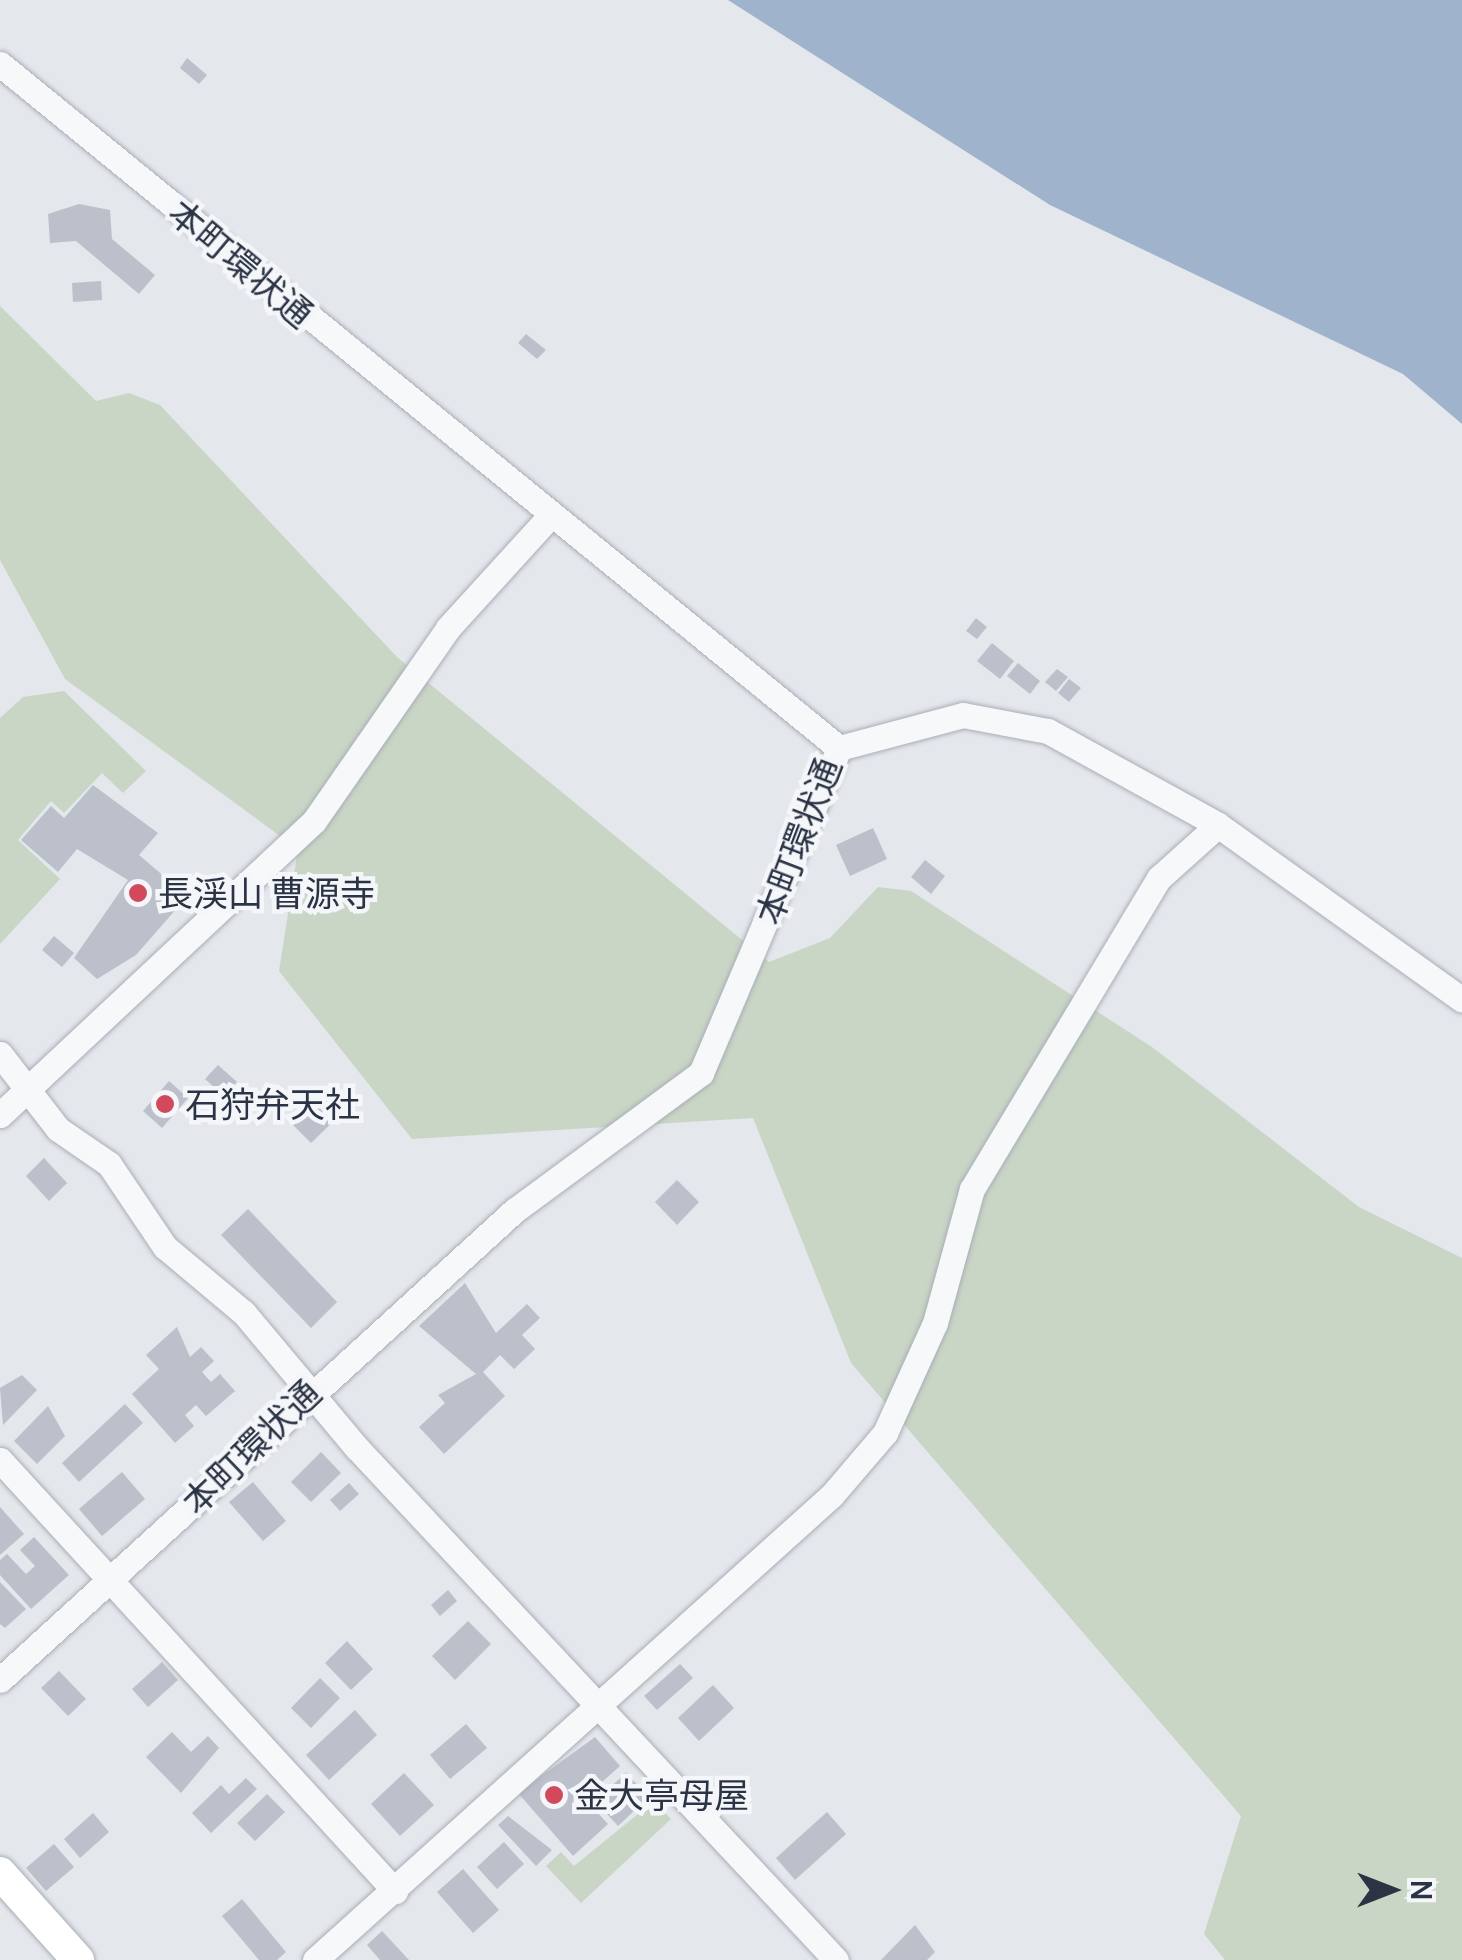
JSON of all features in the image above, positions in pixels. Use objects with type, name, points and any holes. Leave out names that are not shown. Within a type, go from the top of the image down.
[{"type":"main road","points":[[0,1873],[78,1960]]},
{"type":"street","name":"本町環状通","points":[[0,64],[839,748],[701,1072],[659,1112],[515,1210],[306,1392],[112,1582],[0,1680]]},
{"type":"street","points":[[0,1115],[314,821],[448,628],[550,516]]},
{"type":"street","points":[[839,748],[963,715],[1048,730],[1218,824],[1462,1000]]},
{"type":"street","points":[[315,1960],[832,1495],[884,1433],[935,1323],[972,1189],[1159,878],[1218,824]]},
{"type":"street","points":[[0,1054],[58,1129],[109,1164],[165,1247],[244,1313],[306,1392],[604,1703],[836,1960]]},
{"type":"street","points":[[0,1460],[395,1891]]},
{"type":"green space","points":[[0,306],[96,401],[129,393],[160,405],[397,657],[769,962],[830,938],[878,887],[911,891],[1152,1047],[1359,1207],[1462,1258],[1462,1960],[1225,1960],[1204,1934],[1241,1816],[851,1363],[753,1118],[412,1139],[279,971],[298,849],[65,679],[0,560]]},
{"type":"green space","points":[[64,691],[146,771],[123,793],[102,773],[64,813],[51,801],[18,840],[60,879],[0,944],[0,718],[23,697]]},
{"type":"green space","points":[[654,1801],[671,1819],[581,1903],[546,1866],[561,1852],[574,1866]]},
{"type":"water","points":[[728,0],[1462,0],[1462,424],[1403,374],[1050,205]]},
{"type":"building","points":[[187,58],[207,75],[199,84],[180,68]]},
{"type":"building","points":[[79,204],[110,210],[112,239],[155,275],[139,294],[76,241],[50,243],[48,214]]},
{"type":"building","points":[[101,281],[102,300],[73,302],[72,283]]},
{"type":"building","points":[[526,334],[546,350],[537,359],[518,343]]},
{"type":"building","points":[[976,618],[987,627],[977,639],[966,631]]},
{"type":"building","points":[[992,643],[1014,661],[1000,679],[977,661]]},
{"type":"building","points":[[1018,663],[1040,681],[1030,694],[1007,676]]},
{"type":"building","points":[[1057,669],[1068,677],[1056,691],[1045,682]]},
{"type":"building","points":[[1069,679],[1081,688],[1069,702],[1058,693]]},
{"type":"building","points":[[93,785],[158,833],[139,855],[180,890],[171,901],[178,907],[136,955],[97,979],[74,958],[128,880],[77,849],[58,872],[21,840],[51,806],[64,818]]},
{"type":"building","points":[[873,828],[887,859],[850,876],[836,845]]},
{"type":"building","points":[[925,860],[945,876],[931,894],[911,877]]},
{"type":"building","points":[[54,936],[74,953],[62,967],[42,950]]},
{"type":"building","points":[[218,1065],[237,1082],[224,1096],[205,1079]]},
{"type":"building","name":"石狩弁天社","points":[[169,1081],[188,1098],[162,1128],[143,1111]]},
{"type":"building","points":[[324,1095],[341,1114],[311,1143],[293,1125]]},
{"type":"building","points":[[44,1158],[67,1183],[49,1201],[26,1176]]},
{"type":"building","points":[[677,1180],[699,1202],[677,1225],[655,1202]]},
{"type":"building","points":[[248,1209],[337,1302],[311,1328],[221,1235]]},
{"type":"building","points":[[465,1283],[496,1333],[527,1304],[540,1318],[522,1335],[535,1349],[514,1369],[500,1355],[483,1372],[505,1396],[444,1454],[419,1427],[445,1403],[438,1395],[476,1374],[419,1326]]},
{"type":"building","points":[[177,1327],[190,1357],[201,1347],[214,1361],[202,1372],[211,1382],[220,1374],[235,1391],[206,1416],[196,1405],[185,1415],[194,1426],[175,1443],[132,1394],[159,1369],[146,1355]]},
{"type":"building","points":[[22,1375],[37,1390],[3,1425],[0,1388]]},
{"type":"building","points":[[125,1404],[143,1423],[79,1482],[62,1463]]},
{"type":"building","points":[[48,1406],[65,1436],[37,1464],[14,1441]]},
{"type":"building","points":[[321,1452],[341,1473],[311,1502],[291,1482]]},
{"type":"building","points":[[122,1472],[145,1499],[102,1536],[79,1509]]},
{"type":"building","points":[[253,1482],[286,1521],[263,1541],[229,1502]]},
{"type":"building","points":[[349,1483],[359,1494],[340,1511],[330,1500]]},
{"type":"building","points":[[0,1507],[24,1534],[0,1555]]},
{"type":"building","points":[[34,1537],[69,1575],[31,1609],[0,1575],[0,1560],[7,1554],[26,1574],[35,1566],[20,1550]]},
{"type":"building","points":[[0,1582],[26,1609],[5,1628],[0,1624]]},
{"type":"building","points":[[448,1590],[457,1601],[440,1616],[431,1605]]},
{"type":"building","points":[[468,1621],[491,1644],[455,1680],[432,1656]]},
{"type":"building","points":[[347,1641],[373,1669],[351,1690],[325,1663]]},
{"type":"building","points":[[162,1662],[178,1680],[148,1707],[132,1689]]},
{"type":"building","points":[[680,1664],[693,1678],[657,1710],[644,1696]]},
{"type":"building","points":[[59,1671],[86,1699],[68,1716],[41,1688]]},
{"type":"building","points":[[320,1678],[340,1698],[311,1728],[291,1708]]},
{"type":"building","points":[[713,1685],[734,1708],[699,1741],[678,1718]]},
{"type":"building","points":[[355,1710],[377,1735],[329,1780],[306,1755]]},
{"type":"building","points":[[466,1724],[487,1748],[450,1779],[430,1755]]},
{"type":"building","points":[[172,1732],[191,1752],[208,1736],[219,1748],[181,1793],[146,1757]]},
{"type":"building","name":"金大亭母屋","points":[[595,1737],[620,1766],[584,1798],[608,1824],[573,1856],[518,1793]]},
{"type":"building","points":[[404,1773],[434,1805],[400,1836],[371,1804]]},
{"type":"building","points":[[626,1773],[649,1797],[618,1826],[595,1801]]},
{"type":"building","points":[[246,1778],[257,1789],[211,1833],[192,1813],[221,1785],[229,1794]]},
{"type":"building","points":[[267,1794],[285,1812],[255,1841],[237,1823]]},
{"type":"building","points":[[827,1812],[846,1834],[795,1880],[776,1858]]},
{"type":"building","points":[[93,1813],[109,1832],[80,1858],[64,1839]]},
{"type":"building","points":[[508,1816],[552,1850],[536,1866],[498,1825]]},
{"type":"building","points":[[504,1842],[524,1864],[497,1889],[477,1867]]},
{"type":"building","points":[[54,1844],[74,1867],[46,1891],[26,1868]]},
{"type":"building","points":[[463,1869],[499,1910],[473,1933],[437,1892]]},
{"type":"building","points":[[242,1899],[286,1952],[277,1960],[259,1960],[222,1916]]},
{"type":"building","points":[[915,1925],[935,1952],[927,1960],[881,1960]]},
{"type":"building","points":[[382,1931],[409,1960],[380,1960],[367,1945]]},
{"type":"place","name":"長渓山 曹源寺","points":[[138,893]]},
{"type":"place","name":"石狩弁天社","points":[[165,1104]]},
{"type":"place","name":"金大亭母屋","points":[[554,1795]]}]
